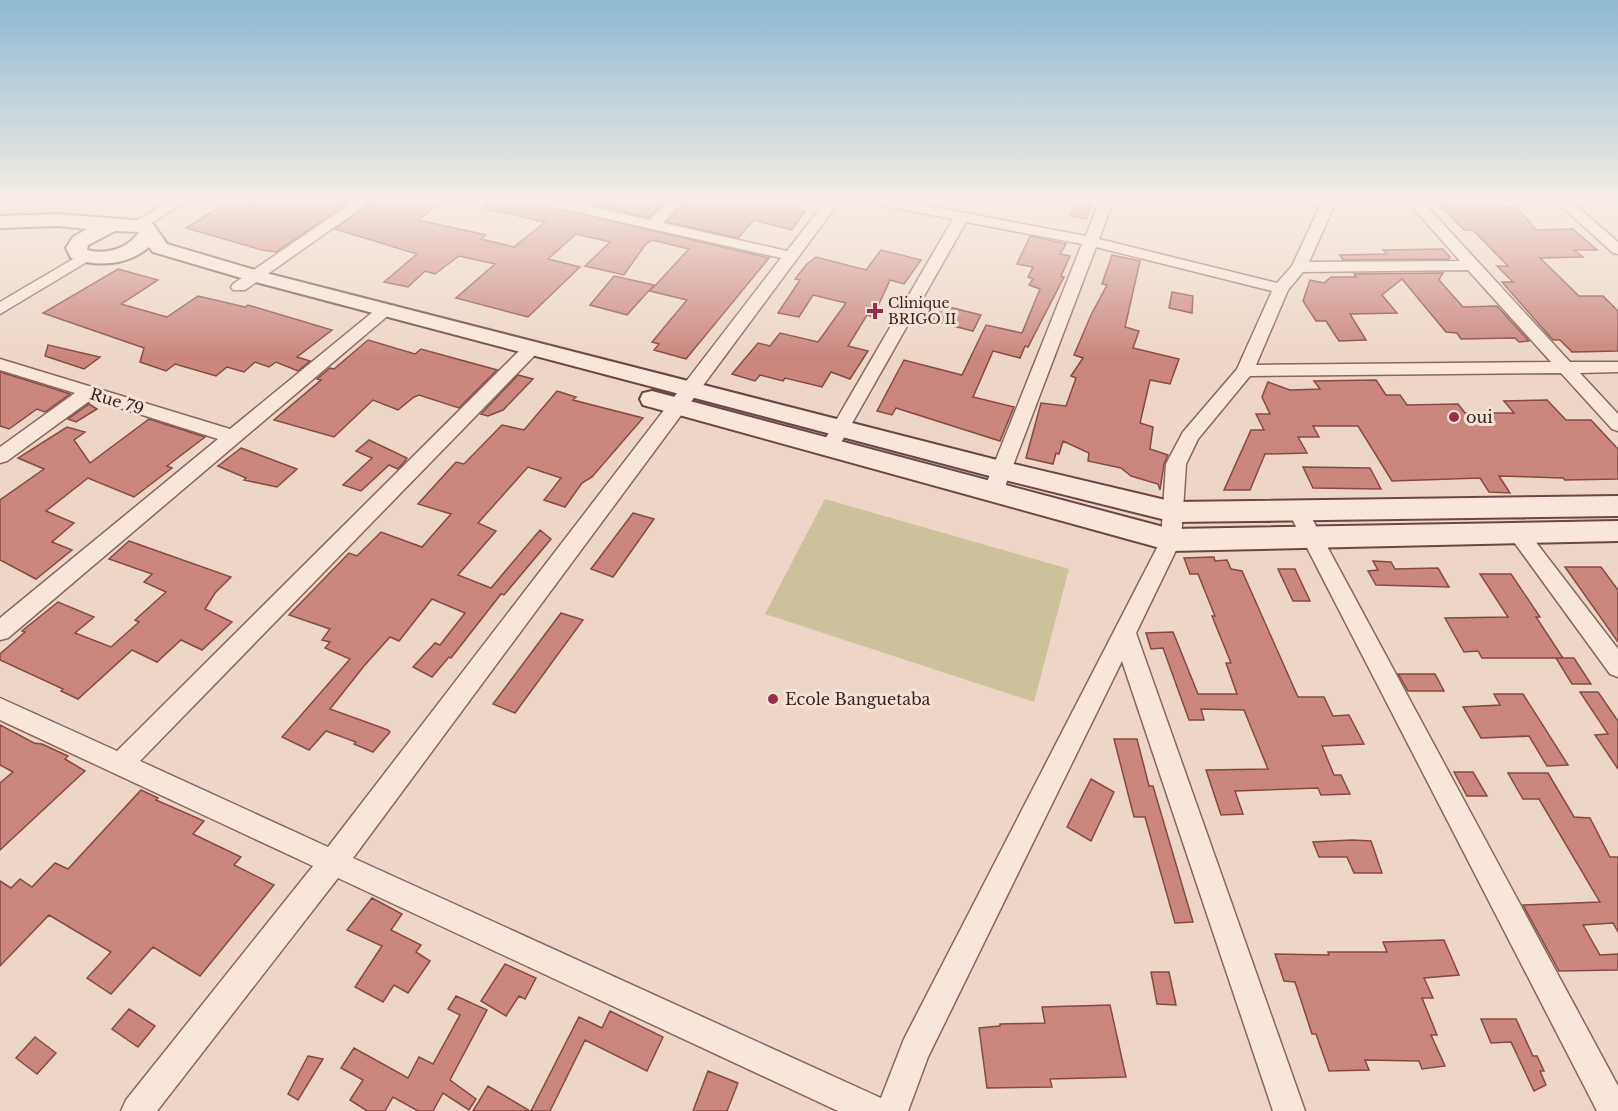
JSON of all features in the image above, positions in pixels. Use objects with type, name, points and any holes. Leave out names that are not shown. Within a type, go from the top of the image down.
[{"type":"street","points":[[0,309],[80,254]]},
{"type":"street","points":[[87,254],[144,259],[247,281],[997,481],[1171,540],[1618,531]]},
{"type":"street","points":[[111,257],[119,254]]},
{"type":"street","points":[[175,254],[247,281]]},
{"type":"street","points":[[247,281],[287,254]]},
{"type":"street","points":[[137,1111],[333,862],[792,256],[782,254]]},
{"type":"street","points":[[835,438],[940,254]]},
{"type":"street","points":[[997,481],[1086,254]]},
{"type":"street","points":[[1142,254],[1281,289]]},
{"type":"street","points":[[892,1111],[915,1050],[1171,540],[1176,464],[1190,436],[1245,371],[1281,289],[1299,267],[1305,254]]},
{"type":"street","points":[[1462,254],[1618,425]]},
{"type":"street","points":[[1299,267],[1473,266]]},
{"type":"street","points":[[0,631],[377,317]]},
{"type":"street","points":[[121,764],[524,356]]},
{"type":"street","name":"Rue 79","points":[[0,364],[234,437]]},
{"type":"street","points":[[1245,371],[1618,367]]},
{"type":"street","points":[[0,456],[89,392]]},
{"type":"street","points":[[997,481],[1174,512],[1618,506]]},
{"type":"street","points":[[1298,511],[1614,1111]]},
{"type":"street","points":[[1518,533],[1618,667]]},
{"type":"street","points":[[1124,632],[1289,1111]]},
{"type":"street","points":[[0,709],[874,1111]]},
{"type":"shaded area","points":[[825,499],[1069,569],[1034,702],[765,614]]},
{"type":"building","points":[[417,254],[554,254],[548,259],[580,267],[528,317],[456,298],[495,264],[459,256],[435,274],[425,271],[408,287],[384,282]]},
{"type":"building","points":[[598,254],[639,254],[624,275],[585,266]]},
{"type":"building","points":[[684,254],[751,254],[769,258],[686,359],[654,350],[659,344],[652,342],[687,300],[650,291]]},
{"type":"building","points":[[878,254],[896,254],[921,260],[904,284],[890,280],[873,317],[867,315],[848,346],[868,351],[850,379],[831,372],[822,387],[785,378],[783,381],[760,375],[755,381],[732,374],[758,343],[770,346],[780,333],[818,342],[846,303],[813,295],[799,317],[778,313],[800,280],[795,279],[816,257],[866,270]]},
{"type":"building","points":[[1022,254],[1070,256],[1061,276],[1064,277],[1028,347],[1025,346],[1020,358],[993,351],[973,397],[1014,407],[1000,441],[896,408],[892,415],[877,411],[904,360],[962,375],[986,325],[1022,333],[1040,289],[1029,285],[1033,279],[1028,277],[1033,267],[1017,264]]},
{"type":"building","points":[[1447,254],[1450,257],[1449,259],[1343,260],[1340,255]]},
{"type":"building","points":[[1496,254],[1579,254],[1583,257],[1540,258],[1579,296],[1603,296],[1618,311],[1618,351],[1572,352],[1560,340],[1553,340],[1502,282],[1513,282],[1497,266],[1508,266]]},
{"type":"building","points":[[1112,255],[1140,261],[1125,327],[1139,331],[1133,348],[1179,359],[1170,384],[1150,380],[1140,423],[1153,427],[1150,449],[1168,455],[1164,464],[1160,490],[1158,484],[1131,476],[1121,468],[1088,461],[1089,453],[1063,441],[1053,464],[1026,458],[1041,403],[1066,406],[1076,378],[1071,376],[1083,358],[1074,355],[1107,285],[1102,284]]},
{"type":"building","points":[[118,269],[158,280],[121,304],[167,317],[198,296],[245,307],[248,305],[332,330],[297,357],[310,361],[298,371],[276,362],[269,367],[255,362],[244,372],[227,367],[216,376],[175,364],[166,371],[140,362],[144,348],[43,313]]},
{"type":"building","points":[[1443,273],[1439,280],[1463,307],[1497,306],[1529,341],[1519,342],[1515,338],[1461,339],[1457,333],[1446,332],[1402,279],[1382,295],[1397,313],[1350,314],[1366,340],[1339,341],[1326,321],[1316,321],[1303,301],[1310,280],[1324,283],[1331,277],[1356,277],[1354,274]]},
{"type":"building","points":[[614,276],[654,285],[627,315],[590,305]]},
{"type":"building","points":[[1172,292],[1193,296],[1192,313],[1169,308]]},
{"type":"building","points":[[932,304],[981,315],[973,331],[922,318]]},
{"type":"building","points":[[368,340],[415,354],[421,349],[497,370],[459,408],[419,395],[398,410],[373,400],[334,437],[274,420],[321,380],[317,379],[330,368],[334,369]]},
{"type":"building","points":[[48,345],[100,357],[84,369],[45,356]]},
{"type":"building","points":[[0,372],[70,394],[45,412],[37,409],[9,429],[0,426]]},
{"type":"building","points":[[518,375],[533,379],[503,410],[488,416],[481,414]]},
{"type":"building","points":[[1376,380],[1386,395],[1400,395],[1407,405],[1458,404],[1465,413],[1514,413],[1504,401],[1547,400],[1566,420],[1591,420],[1618,449],[1618,479],[1565,480],[1563,478],[1499,476],[1510,493],[1489,492],[1480,478],[1392,481],[1358,426],[1313,426],[1319,437],[1298,437],[1307,453],[1265,454],[1250,490],[1224,490],[1251,430],[1264,430],[1256,414],[1270,414],[1262,397],[1268,382],[1290,390],[1320,389],[1314,381]]},
{"type":"building","points":[[557,391],[576,397],[573,400],[643,418],[592,477],[582,483],[565,507],[544,500],[561,478],[528,467],[478,523],[496,531],[458,575],[491,588],[540,530],[551,539],[504,595],[501,594],[451,658],[449,657],[432,677],[413,667],[435,643],[440,645],[465,613],[432,599],[399,641],[390,637],[364,666],[330,709],[390,732],[373,752],[354,744],[356,742],[326,731],[309,750],[282,737],[350,659],[325,648],[330,642],[322,640],[330,629],[289,615],[349,553],[357,556],[381,532],[422,547],[451,514],[418,504],[456,462],[464,464],[502,425],[524,430]]},
{"type":"building","points":[[89,404],[97,409],[76,422],[68,419]]},
{"type":"building","points":[[149,419],[205,437],[167,466],[172,468],[134,497],[88,478],[46,511],[74,523],[52,542],[72,550],[36,579],[0,560],[0,500],[44,469],[18,458],[67,427],[85,432],[74,440],[90,463]]},
{"type":"building","points":[[369,440],[407,458],[398,469],[389,465],[361,491],[343,485],[372,458],[356,451]]},
{"type":"building","points":[[241,448],[297,469],[277,487],[244,480],[246,478],[218,466]]},
{"type":"building","points":[[1303,467],[1370,468],[1381,489],[1313,488]]},
{"type":"building","points":[[633,513],[654,519],[613,577],[591,569]]},
{"type":"building","points":[[129,541],[231,577],[215,593],[205,609],[232,622],[202,650],[181,640],[157,662],[132,650],[78,699],[61,691],[63,689],[0,660],[0,654],[25,632],[22,631],[58,602],[94,617],[75,633],[111,647],[139,622],[135,620],[166,592],[144,582],[152,574],[109,559]]},
{"type":"building","points":[[1214,557],[1215,561],[1227,560],[1231,569],[1242,571],[1298,697],[1324,697],[1333,716],[1349,715],[1364,744],[1322,746],[1334,775],[1341,775],[1350,794],[1321,795],[1318,788],[1235,791],[1243,814],[1221,815],[1206,770],[1268,769],[1244,710],[1201,709],[1204,720],[1189,720],[1163,648],[1151,649],[1146,633],[1173,632],[1198,694],[1237,694],[1226,663],[1231,663],[1212,616],[1215,616],[1198,574],[1190,574],[1184,558]]},
{"type":"building","points":[[1373,561],[1391,562],[1395,569],[1438,568],[1449,587],[1376,585],[1368,571],[1378,570]]},
{"type":"building","points":[[1565,567],[1601,567],[1618,590],[1618,642]]},
{"type":"building","points":[[1278,569],[1295,569],[1310,601],[1293,601]]},
{"type":"building","points":[[1480,574],[1511,574],[1540,617],[1536,617],[1563,658],[1482,658],[1478,651],[1464,652],[1445,618],[1508,617]]},
{"type":"building","points":[[561,613],[583,620],[515,713],[493,704]]},
{"type":"building","points":[[1556,658],[1574,658],[1591,684],[1572,684]]},
{"type":"building","points":[[1398,674],[1435,674],[1444,691],[1408,691]]},
{"type":"building","points":[[1580,692],[1598,692],[1618,721],[1618,769],[1595,735],[1608,734]]},
{"type":"building","points":[[1494,694],[1523,694],[1568,765],[1547,766],[1529,736],[1481,738],[1463,707],[1500,705]]},
{"type":"building","points":[[0,725],[34,743],[42,744],[68,756],[65,759],[85,771],[0,850],[0,783],[13,772],[0,765]]},
{"type":"building","points":[[1114,739],[1137,739],[1149,786],[1153,786],[1193,922],[1175,923],[1145,817],[1134,817]]},
{"type":"building","points":[[1454,772],[1473,772],[1487,796],[1467,796]]},
{"type":"building","points":[[1508,773],[1548,773],[1574,817],[1590,818],[1610,857],[1618,857],[1618,932],[1613,923],[1583,925],[1600,955],[1618,954],[1618,970],[1559,971],[1523,905],[1600,902],[1539,799],[1523,799]]},
{"type":"building","points":[[1091,779],[1114,792],[1091,841],[1067,827]]},
{"type":"building","points":[[141,790],[158,798],[156,800],[204,821],[193,834],[241,857],[234,865],[274,885],[200,976],[153,947],[111,994],[87,978],[111,952],[49,915],[0,966],[0,881],[11,888],[20,879],[32,887],[55,863],[68,869]]},
{"type":"building","points":[[1371,841],[1382,873],[1354,873],[1347,857],[1319,857],[1313,842]]},
{"type":"building","points":[[372,898],[402,914],[391,930],[421,945],[416,952],[430,961],[408,993],[394,985],[383,1002],[355,987],[382,946],[347,930]]},
{"type":"building","points":[[1444,940],[1459,975],[1424,978],[1433,998],[1422,998],[1437,1035],[1431,1035],[1445,1066],[1422,1069],[1419,1061],[1365,1060],[1369,1070],[1329,1071],[1316,1034],[1312,1034],[1295,982],[1284,981],[1275,954],[1329,955],[1328,952],[1387,952],[1383,942]]},
{"type":"building","points":[[505,964],[536,978],[525,999],[519,996],[506,1016],[481,1001]]},
{"type":"building","points":[[1151,972],[1169,972],[1176,1005],[1157,1004]]},
{"type":"building","points":[[456,996],[487,1010],[450,1080],[476,1099],[469,1110],[443,1093],[433,1111],[418,1111],[393,1097],[385,1111],[367,1111],[350,1100],[363,1080],[341,1068],[354,1048],[408,1078],[419,1057],[433,1064],[460,1015],[448,1009]]},
{"type":"building","points":[[1110,1005],[1126,1077],[1050,1079],[1052,1087],[987,1088],[979,1028],[1000,1026],[1000,1024],[1045,1023],[1042,1007]]},
{"type":"building","points":[[129,1009],[155,1026],[138,1047],[112,1029]]},
{"type":"building","points":[[610,1011],[663,1037],[647,1071],[585,1040],[550,1111],[531,1111],[579,1017],[602,1028]]},
{"type":"building","points":[[1481,1019],[1516,1019],[1533,1056],[1537,1056],[1544,1071],[1540,1071],[1546,1085],[1534,1091],[1511,1042],[1491,1043]]},
{"type":"building","points":[[35,1037],[56,1053],[37,1074],[16,1058]]},
{"type":"building","points":[[308,1056],[323,1059],[298,1100],[288,1094]]},
{"type":"building","points":[[708,1071],[738,1083],[727,1111],[693,1111]]},
{"type":"building","points":[[488,1086],[530,1111],[473,1111]]},
{"type":"place","name":"Clinique BRIGO II","points":[[875,311]]},
{"type":"place","name":"oui","points":[[1454,417]]},
{"type":"place","name":"Ecole Banguetaba","points":[[773,699]]}]
